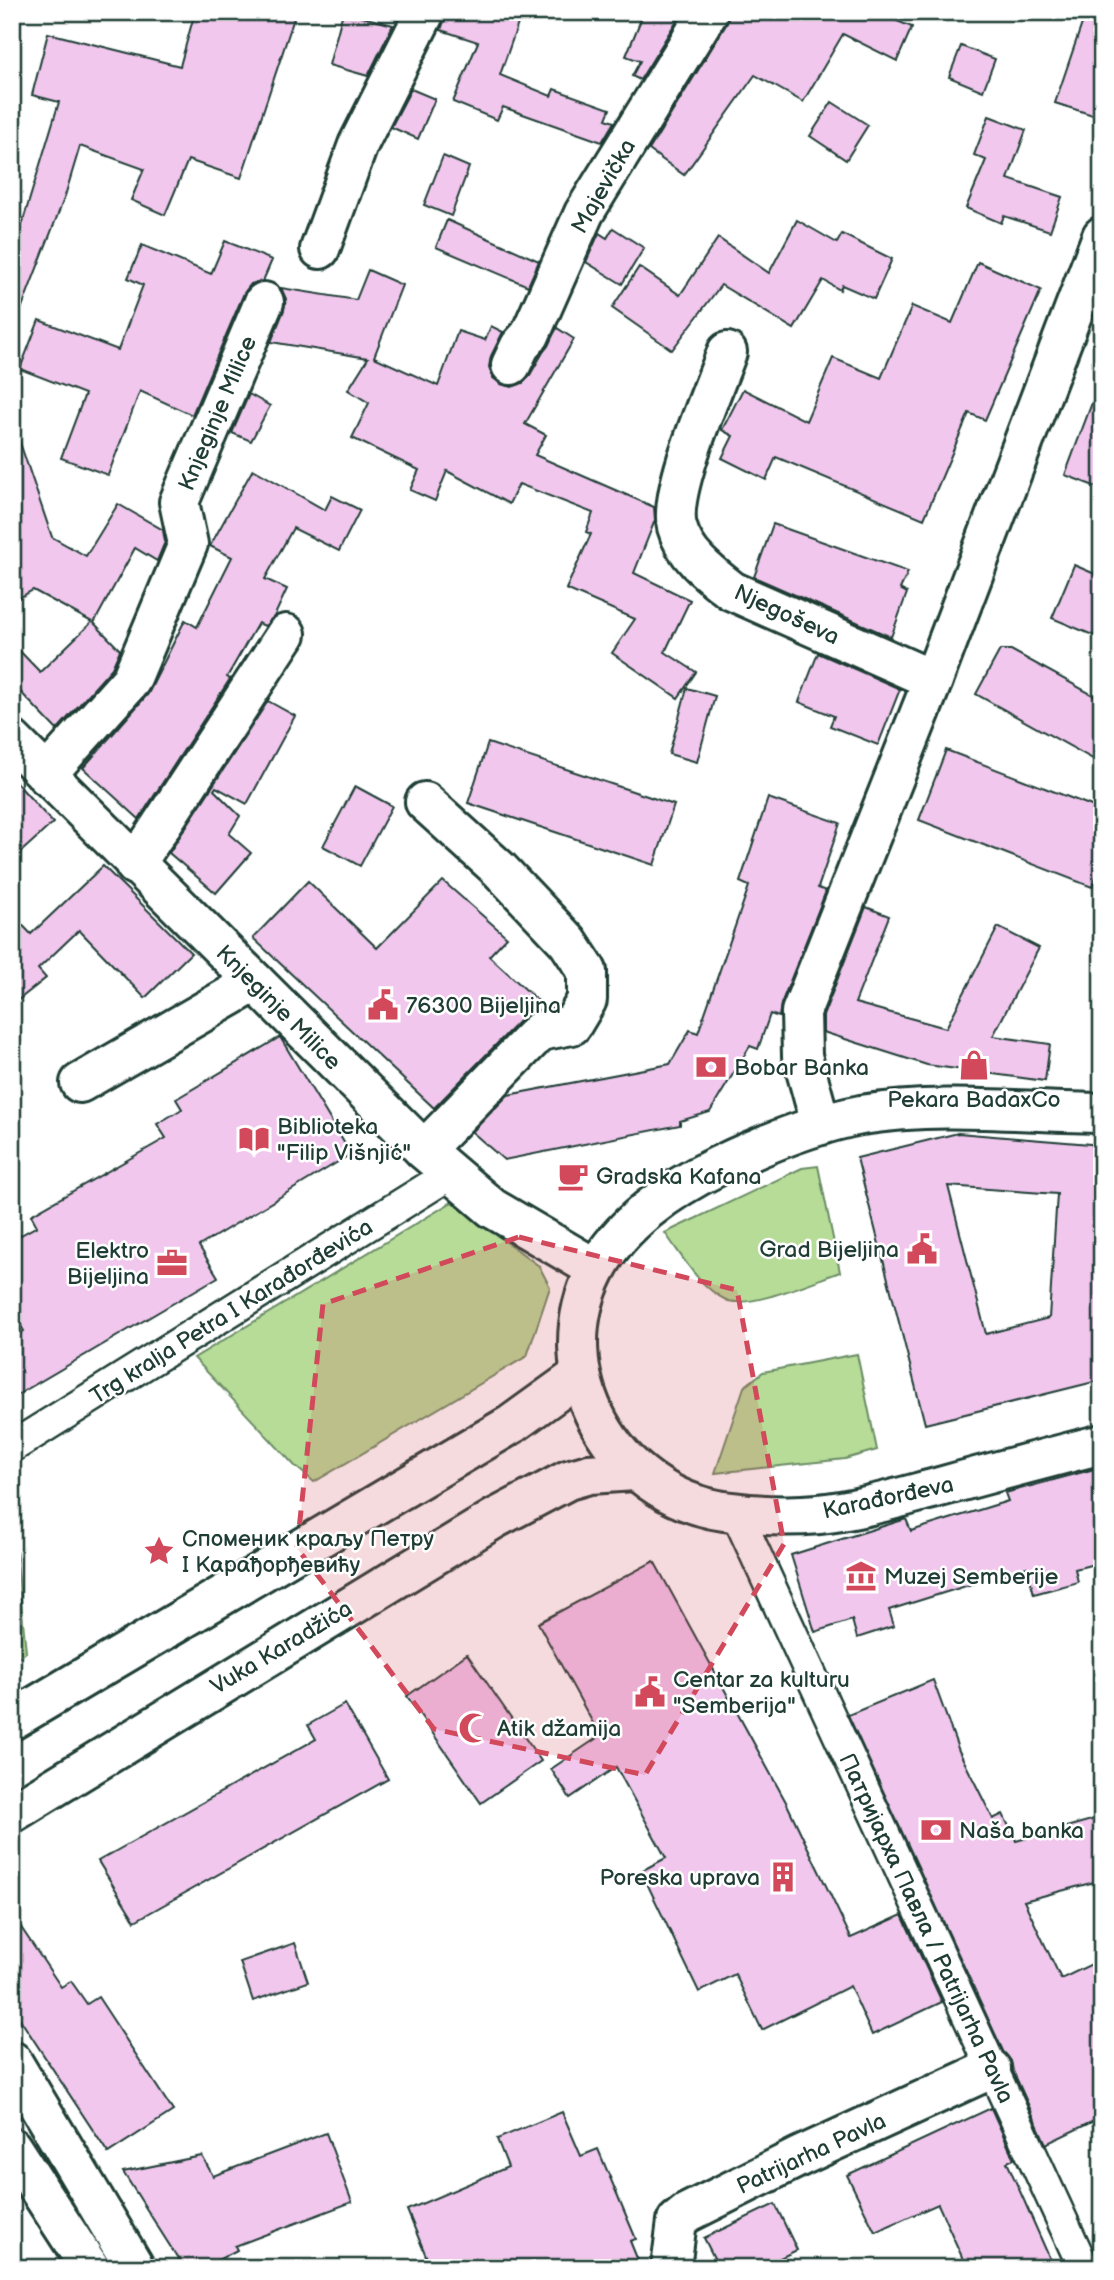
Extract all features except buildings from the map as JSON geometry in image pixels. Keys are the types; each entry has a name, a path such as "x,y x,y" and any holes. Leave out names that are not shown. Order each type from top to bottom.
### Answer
{"street":[{"path":"320,249 358,145 425,12"},
{"name":"Majevička","path":"511,365 520,346 530,335 583,213 708,12"},
{"path":"821,1125 802,1056 801,1012 933,680 1102,236"},
{"name":"Knjeginje Milice","path":"46,775 131,680 188,544 179,502 264,302"},
{"name":"Njegoševa","path":"727,352 677,495 678,530 691,554 704,570 732,591 933,680"},
{"path":"135,865 286,634"},
{"name":"Knjeginje Milice","path":"12,740 437,1162 492,1208 596,1269"},
{"path":"425,802 499,869 568,942 587,971 587,1000 572,1025 540,1031 437,1162"},
{"path":"80,1083 255,982"},
{"name":"Karađorđeva","path":"1102,1113 1007,1112 961,1108 863,1115 821,1125 716,1167 635,1219 596,1269 581,1311 577,1344 580,1376 590,1409 608,1441 635,1471 681,1499 736,1512 818,1514 891,1500 1102,1444"},
{"name":"Trg kralja Petra I Karađorđevića","path":"12,1447 437,1162"},
{"path":"12,1720 512,1424 580,1376"},
{"name":"Vuka Karadžića","path":"12,1813 494,1519 568,1480 589,1474 635,1471"},
{"name":"Патријарха Павла / Patrijarha Pavla","path":"736,1512 1084,2268"},
{"path":"12,2061 135,2268"},
{"name":"Patrijarha Pavla","path":"671,2268 677,2221 687,2213 813,2150 991,2069"},
{"path":"12,2148 90,2268"}],"highlighted area":[{"path":"519,1237 737,1290 784,1544 645,1775 434,1729 297,1548 323,1304"}],"green space":[{"path":"818,1166 840,1272 765,1298 736,1302 726,1300 699,1279 665,1233 802,1168"},
{"path":"452,1202 539,1266 550,1287 527,1356 314,1482 295,1466 194,1358"},
{"path":"857,1354 877,1450 845,1459 715,1473 744,1387 763,1372"},
{"path":"12,1508 26,1652 12,1663"}],"place":[{"name":"76300 Bijeljina","path":"383,1005"},
{"name":"Pekara BadaxCo","path":"974,1065"},
{"name":"Bobar Banka","path":"711,1067"},
{"name":"Biblioteka \"Filip Višnjić\"","path":"254,1139"},
{"name":"Gradska Kafana","path":"573,1176"},
{"name":"Grad Bijeljina","path":"922,1249"},
{"name":"Elektro Bijeljina","path":"172,1263"},
{"name":"Споменик краљу Петру I Карађорђевићу","path":"159,1551"},
{"name":"Muzej Semberije","path":"861,1576"},
{"name":"Centar za kulturu \"Semberija\"","path":"650,1692"},
{"name":"Atik džamija","path":"474,1728"},
{"name":"Naša banka","path":"936,1830"},
{"name":"Poreska uprava","path":"783,1877"}]}
